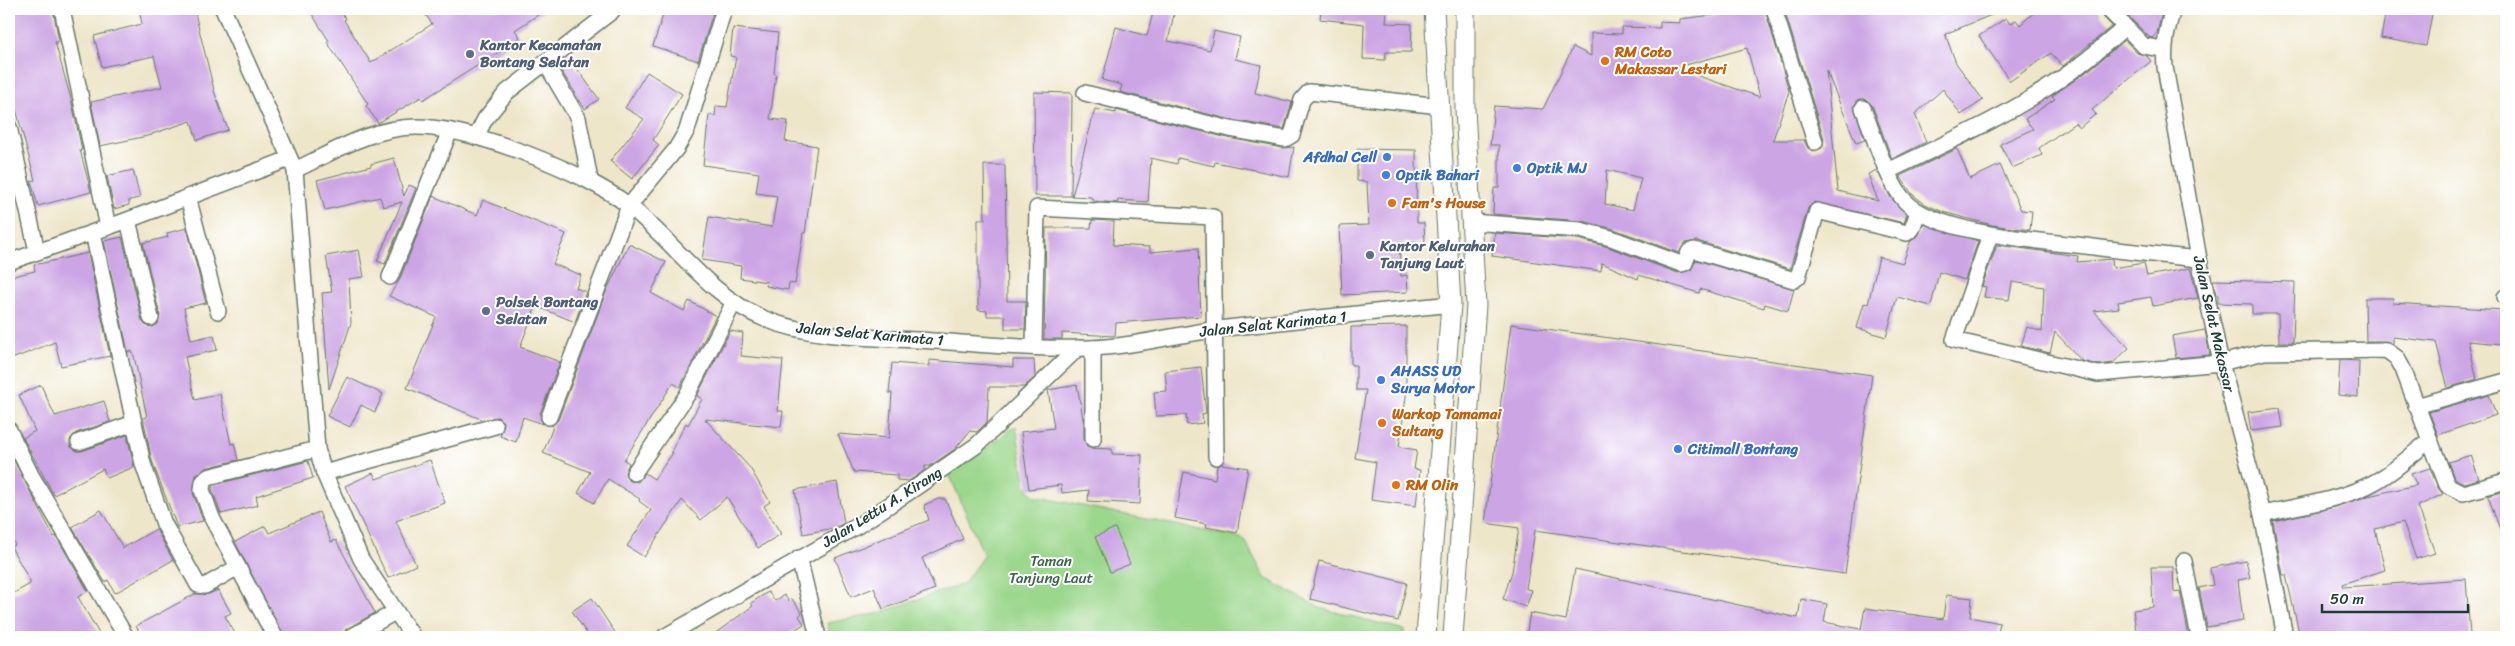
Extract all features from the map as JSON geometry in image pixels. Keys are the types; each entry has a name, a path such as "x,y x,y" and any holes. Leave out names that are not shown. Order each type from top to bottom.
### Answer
{"street":[{"path":"62,9 108,227"},
{"path":"223,9 292,164 317,449 324,473 361,559 413,637"},
{"path":"549,417 629,206 676,148 687,130 724,9"},
{"path":"1426,637 1451,304 1434,9"},
{"path":"1453,637 1476,305 1465,106 1465,9"},
{"path":"1774,9 1815,142"},
{"path":"2108,9 2144,46 2163,49"},
{"name":"Jalan Selat Makassar","path":"2173,9 2163,49 2199,260 2221,363 2262,514 2285,637"},
{"path":"476,137 500,99 544,62 612,12"},
{"path":"1888,171 1941,146 2046,88 2070,73 2125,27"},
{"path":"544,62 578,118 590,180"},
{"path":"1086,93 1230,130 1285,139 1292,135 1302,100 1309,92 1441,106"},
{"path":"1863,108 1888,171 1901,196 1918,212 1990,235 2199,260"},
{"path":"9,127 37,251"},
{"name":"Jalan Selat Karimata 1","path":"9,262 188,198 292,164 366,136 416,127 450,131 476,137 536,158 590,180 629,206 700,275 734,302 764,319 799,330 875,338 1086,348 1215,330 1451,304"},
{"path":"390,277 450,131"},
{"path":"188,198 218,311"},
{"path":"1034,346 1037,208 1213,217 1216,457"},
{"path":"1471,222 1580,230 1611,238 1681,264 1685,263 1689,252 1694,250 1794,280 1798,277 1816,211 1907,232 1912,229 1918,212"},
{"path":"128,220 151,318"},
{"path":"93,233 134,423 154,500 194,582 204,586 238,567"},
{"path":"1990,235 1954,340 2098,374 2221,363 2264,352 2386,350 2397,358 2447,485 2457,492 2463,493 2506,481"},
{"path":"634,473 687,396 734,302"},
{"path":"1086,348 1093,438"},
{"name":"Jalan Lettu A. Kirang","path":"664,637 858,525 912,490 977,444 1086,348"},
{"path":"2416,406 2506,382"},
{"path":"79,442 134,423"},
{"path":"324,473 495,426"},
{"path":"9,430 31,475 126,637"},
{"path":"2262,514 2343,495 2369,485 2394,469 2430,440"},
{"path":"275,637 212,518 202,490 203,482 208,477 317,449"},
{"path":"799,558 818,637"},
{"path":"2184,561 2199,637"},
{"path":"351,637 395,612"}],"green space":[{"name":"Taman Tanjung Laut","path":"1016,426 1026,487 1034,496 1244,539 1265,578 1320,608 1405,630 1405,637 830,637 827,623 876,614 963,584 984,555 949,474"}],"building":[{"path":"9,9 53,9 59,41 55,42 72,103 82,150 80,150 91,192 38,206 31,181 35,180 9,83"},
{"path":"139,9 194,9 215,94 228,130 197,140 191,121 152,135 100,146 91,102 162,87 154,56 102,67 94,36 142,24"},
{"path":"321,9 339,9 371,63 432,24 422,9 547,9 515,30 520,37 499,52 423,100 421,97 378,123 366,106 368,104 327,42 329,41 312,14"},
{"path":"665,9 714,9 698,61 653,46"},
{"path":"1154,9 1174,14 1168,41 1210,50 1214,31 1240,37 1235,59 1261,65 1255,93 1292,102 1284,129 1232,120 1120,92 1122,85 1102,80 1116,27 1147,36"},
{"path":"1321,9 1387,9 1386,23 1412,24 1411,52 1386,52 1385,60 1363,59 1364,24 1320,19"},
{"path":"1738,9 1765,9 1789,91 1773,140 1804,140 1808,148 1813,151 1822,148 1824,139 1784,9 2006,9 1945,34 1956,63 1983,100 1961,115 1943,89 1915,114 1926,142 1892,159 1872,105 1865,99 1859,99 1854,106 1865,140 1856,143 1826,70 1838,191 1878,201 1868,174 1877,170 1891,198 1907,214 1904,223 1814,202 1808,208 1790,269 1697,241 1685,243 1679,253 1614,229 1582,221 1493,214 1494,188 1499,188 1499,145 1490,145 1494,106 1543,109 1573,47 1591,56 1591,33 1622,34 1622,27 1660,28 1660,22 1680,23 1680,19 1713,15","holes":["1747,48 1760,97 1675,68","1607,170 1641,178 1633,210 1605,204"]},
{"path":"2038,9 2099,9 2101,15 2112,26 2063,66 2051,53 2010,81 1979,36 2006,18 2010,24 2016,20 2020,25"},
{"path":"2121,9 2158,9 2162,13 2157,33 2152,38 2149,37"},
{"path":"2386,9 2433,9 2426,46 2381,38"},
{"path":"733,28 778,33 774,73 776,74 770,119 788,121 785,141 817,146 805,233 803,233 795,284 789,283 788,290 766,286 767,282 740,278 741,266 702,260 709,217 772,227 777,196 756,193 759,173 703,165 709,115 715,116 716,106 727,107 736,57 730,56"},
{"path":"2125,40 2137,53 2147,56 2151,61 2092,110 2096,114 2079,128 2075,123 2039,148 2042,155 2012,168 2000,144 2033,129 2025,119 2055,99 2052,96 2089,70"},
{"path":"570,59 599,99 585,109 559,67"},
{"path":"647,72 682,94 653,140 659,145 632,179 610,161 644,119 625,108"},
{"path":"1034,92 1072,93 1071,196 1035,196"},
{"path":"1095,109 1116,113 1116,110 1228,138 1283,148 1294,147 1289,177 1215,162 1214,166 1178,158 1177,164 1151,158 1148,202 1118,200 1117,203 1093,201 1091,197 1072,196"},
{"path":"1357,149 1416,150 1417,223 1424,223 1425,242 1399,243 1401,276 1407,275 1408,292 1342,295 1339,226 1369,225 1367,182 1357,181"},
{"path":"1957,149 1970,179 2000,165 2021,210 2032,211 2030,230 1992,225 1943,212 1925,204 1912,194 1900,176"},
{"path":"394,158 404,196 409,185 416,188 385,264 377,261 402,202 383,207 380,197 325,210 317,180"},
{"path":"984,165 1005,165 1007,301 1026,301 1025,329 1005,329 1005,316 987,316 987,311 978,310 978,219 985,219"},
{"path":"133,170 140,198 129,200 129,205 114,209 107,176"},
{"name":"Polsek Bontang Selatan","path":"433,196 477,215 483,200 566,234 553,264 581,275 576,288 586,292 575,322 536,306 520,347 560,362 540,414 543,424 523,417 516,442 500,436 504,424 498,417 483,420 407,388 436,317 389,296 399,281"},
{"path":"1092,220 1114,221 1113,245 1150,247 1150,252 1198,248 1201,316 1116,323 1115,336 1062,333 1062,339 1044,339 1046,228 1091,228"},
{"path":"1924,224 1978,241 1965,280 1939,272 1931,306 1897,297 1886,337 1857,328 1864,303 1868,304 1879,257 1903,263 1910,242 1918,236"},
{"path":"187,228 206,303 184,308 191,340 214,335 217,350 185,357 195,400 220,394 231,444 234,443 238,460 206,468 196,475 193,493 203,521 177,527 152,461 143,418 147,417 134,356 132,351 128,352 104,241 122,237 142,320 145,325 153,327 158,324 160,316 143,243 168,237 167,233"},
{"path":"1495,233 1578,239 1608,247 1678,273 1691,270 1696,260 1794,289 1788,311 1765,304 1764,308 1700,289 1699,293 1639,275 1638,279 1602,263 1601,271 1492,256"},
{"path":"629,244 666,262 651,293 684,311 689,301 716,316 680,387 673,383 624,460 629,463 625,473 628,480 638,482 645,473 654,479 673,453 671,452 686,423 688,425 702,399 697,396 730,331 743,333 741,356 783,360 778,411 783,411 781,427 705,419 750,468 770,502 764,506 781,534 758,548 727,497 701,520 682,500 644,557 627,546 651,510 639,501 640,499 608,479 594,503 578,493 590,472 543,453 553,427 551,426 558,420 606,292"},
{"path":"1997,245 2078,256 2077,262 2112,259 2113,268 2144,263 2147,276 2190,268 2198,298 2153,306 2151,297 2118,302 2119,308 2094,311 2129,348 2113,363 2099,365 2082,361 2055,332 2050,353 2021,346 2027,327 2042,332 2044,287 2012,282 2009,300 1984,297 1986,287 1982,286"},
{"path":"359,250 364,277 349,279 351,323 329,389 322,293 332,292 326,256"},
{"path":"88,253 110,356 61,366 55,342 9,360 9,277 35,271 34,265"},
{"path":"2213,280 2295,282 2293,342 2279,342 2278,314 2252,314 2252,304 2218,303 2218,295 2216,295"},
{"path":"2365,298 2393,298 2393,303 2504,310 2502,344 2468,341 2477,379 2448,388 2436,342 2393,337 2393,344 2386,341 2366,341"},
{"name":"Citimall Bontang","path":"1511,324 1872,375 1845,574 1535,530 1526,589 1532,590 1526,607 1503,599 1512,572 1519,528 1485,523"},
{"path":"1406,326 1406,397 1399,447 1417,450 1414,469 1420,470 1416,506 1371,500 1376,462 1355,458 1366,390 1356,390 1356,365 1351,365 1351,327"},
{"path":"2205,330 2210,355 2176,358 2172,336"},
{"path":"929,360 1013,367 1013,360 1034,360 1035,377 1024,387 989,387 987,422 977,432 970,431 955,449 930,466 925,466 925,470 909,481 897,480 897,475 854,472 838,434 889,438 892,393 889,393 892,363 929,366"},
{"path":"2340,360 2359,361 2358,397 2338,395"},
{"path":"1201,367 1206,413 1202,414 1203,423 1187,425 1186,415 1156,416 1154,392 1167,391 1165,371"},
{"path":"347,377 383,394 375,412 361,405 350,427 327,416"},
{"path":"41,385 55,416 104,401 110,422 76,433 70,440 70,446 77,451 82,451 127,435 134,467 107,478 103,469 54,495 23,438 35,431 19,395"},
{"path":"1077,385 1084,424 1084,439 1088,448 1112,449 1112,454 1142,455 1140,504 1088,501 1089,490 1062,493 1061,485 1029,489 1021,432 1054,428 1048,390"},
{"path":"2489,395 2496,415 2438,435 2429,412"},
{"path":"2280,408 2283,427 2251,431 2248,412"},
{"path":"9,451 54,537 56,536 88,591 78,597 101,637 9,637 9,596 30,584 30,581 11,547 15,545 9,533"},
{"path":"2471,455 2479,479 2464,483 2454,478 2448,462"},
{"path":"430,460 445,503 396,521 416,565 388,578 345,486 373,473 376,479"},
{"path":"308,461 313,478 256,496 258,505 221,514 212,489 213,485"},
{"path":"1222,464 1248,468 1237,533 1206,527 1207,524 1175,518 1184,472 1215,479 1217,466"},
{"path":"2430,468 2438,488 2443,494 2418,506 2435,553 2416,559 2403,522 2375,529 2385,570 2342,584 2343,587 2466,579 2470,635 2441,637 2300,637 2286,575 2283,575 2273,521 2417,485 2411,474"},
{"path":"837,482 844,523 834,528 803,534 795,490"},
{"path":"2506,491 2506,541 2504,541 2488,496"},
{"path":"938,499 945,499 963,539 922,558 935,589 883,609 874,588 851,597 835,558 929,520 924,505"},
{"path":"101,510 123,548 156,529 173,560 115,593 108,580 105,582 72,527"},
{"path":"319,512 331,542 336,540 375,613 346,629 342,637 284,637 235,542 265,526 269,533"},
{"path":"1115,528 1130,564 1110,572 1095,537"},
{"path":"1319,561 1407,583 1398,621 1310,599"},
{"path":"2246,561 2250,578 2238,580 2243,621 2207,627 2199,588 2213,585 2210,568"},
{"path":"2151,567 2173,567 2174,592 2180,591 2189,637 2137,637 2133,610 2153,607"},
{"path":"1575,569 1798,618 1801,599 1827,604 1824,622 1861,629 1865,608 1943,619 1946,595 1972,598 1970,617 2000,623 1997,637 1526,637 1530,613 1566,620"},
{"path":"218,590 231,613 225,616 237,637 142,637 136,626 195,594 209,594"},
{"path":"768,592 775,601 784,595 789,601 792,599 802,613 799,616 804,624 784,637 710,637 753,606 751,603"},
{"path":"592,598 618,637 589,637 572,611"}],"place":[{"name":"Kantor Kecamatan Bontang Selatan","path":"470,54"},
{"name":"RM Coto Makassar Lestari","path":"1605,61"},
{"name":"Afdhal Cell","path":"1387,157"},
{"name":"Optik MJ","path":"1517,168"},
{"name":"Optik Bahari","path":"1386,175"},
{"name":"Fam's House","path":"1392,203"},
{"name":"Kantor Kelurahan Tanjung Laut","path":"1370,255"},
{"name":"Polsek Bontang Selatan","path":"486,311"},
{"name":"AHASS UD Surya Motor","path":"1381,380"},
{"name":"Warkop Tamamai Sultang","path":"1382,423"},
{"name":"Citimall Bontang","path":"1678,449"},
{"name":"RM Olin","path":"1396,485"}]}
